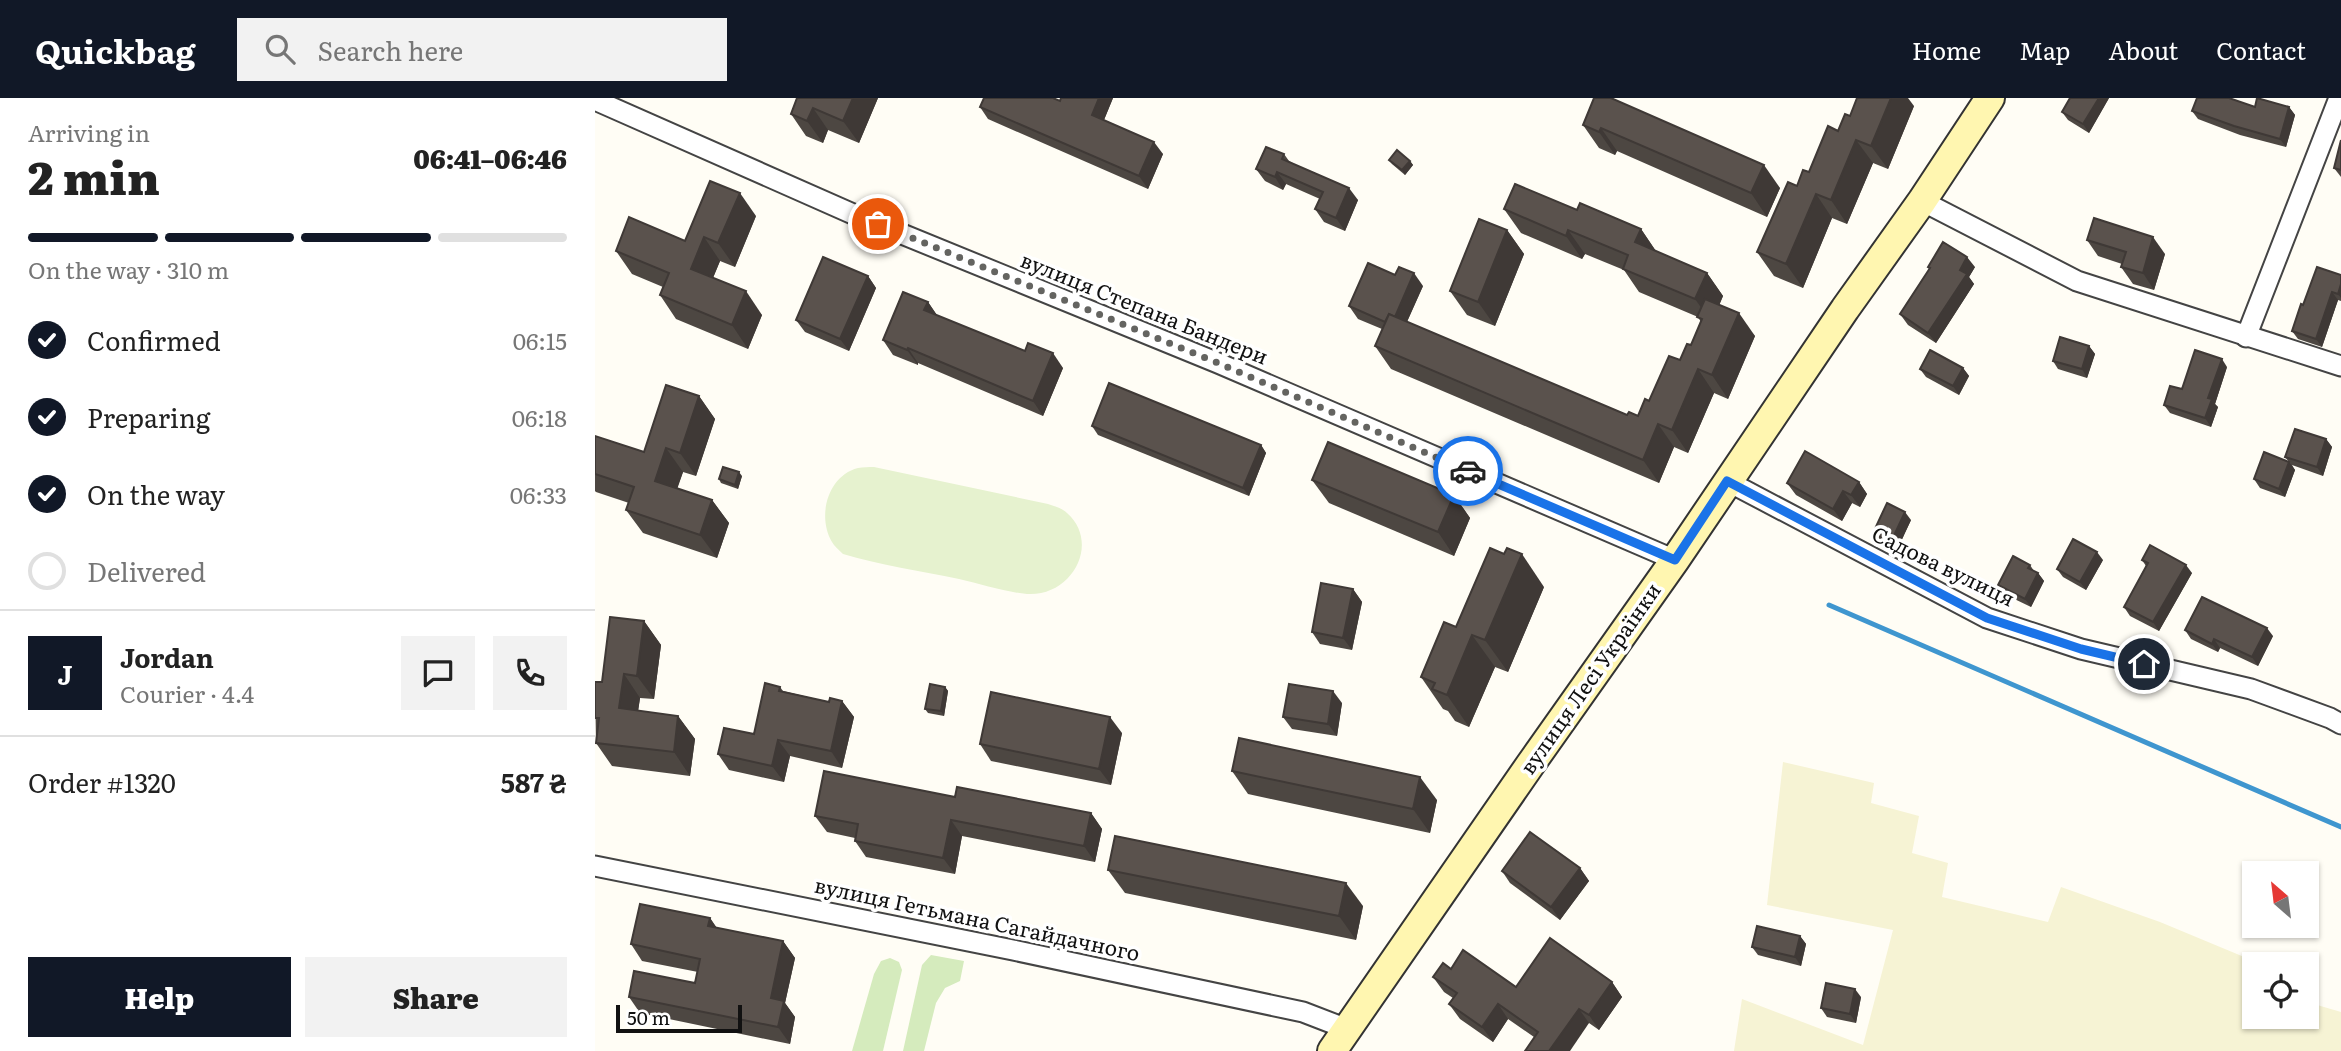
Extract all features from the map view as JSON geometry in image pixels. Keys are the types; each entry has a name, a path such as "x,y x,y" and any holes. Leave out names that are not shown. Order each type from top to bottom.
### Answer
{"street":[{"name":"вулиця Лесі Українки","path":"1340,1040 1675,560 1928,204 1990,98"},
{"path":"2246,338 2339,98"},
{"name":"вулиця Степана Бандери","path":"595,100 853,214 1218,363 1675,560"},
{"path":"1928,204 2077,281 2246,338 2341,366"},
{"name":"Садова вулиця","path":"1731,484 1987,618 2081,649 2251,689 2341,724"},
{"name":"вулиця Гетьмана Сагайдачного","path":"595,866 1013,950 1303,1012 1340,1040"}],"shaded area":[{"path":"1783,762 1874,783 1871,803 1919,816 1912,853 1948,863 1942,897 2048,922 2061,887 2160,922 2242,956 2242,1029 2319,1029 2319,1006 2341,1012 2341,1051 1734,1051 1742,999 1863,1045 1893,930 1767,905"}],"green space":[{"path":"874,467 1060,508 1077,525 1081,553 1077,566 1057,587 1043,593 1027,594 843,554 833,544 825,521 828,499 832,488 847,472"},
{"path":"931,955 964,961 960,981 945,988 936,1003 924,1051 903,1051 922,965"},
{"path":"890,958 899,962 902,970 883,1051 852,1051 874,974 881,961"}],"building":[{"path":"797,98 853,98 843,121 813,108 807,121 791,114"},
{"path":"984,98 1053,98 1060,101 1061,98 1099,98 1092,115 1154,142 1139,176 980,107"},
{"path":"1594,98 1611,98 1764,165 1751,193 1601,128 1599,132 1583,125"},
{"path":"1857,98 1891,98 1871,146 1856,140 1831,200 1816,194 1786,264 1757,252 1788,182 1797,186 1803,170 1809,172 1828,126 1838,131 1845,114 1850,116"},
{"path":"2070,98 2099,98 2083,124 2062,112"},
{"path":"2197,98 2229,98 2255,107 2257,98 2289,107 2280,139 2192,111"},
{"path":"2341,140 2341,170 2334,168"},
{"path":"1266,147 1284,154 1282,159 1349,188 1336,218 1315,209 1323,192 1277,172 1275,177 1256,169"},
{"path":"1397,150 1410,161 1402,170 1389,160"},
{"path":"710,181 740,193 718,243 704,237 691,269 746,291 732,325 660,295 669,273 616,251 629,217 685,241"},
{"path":"1515,184 1577,210 1580,203 1641,229 1635,242 1707,273 1695,299 1623,269 1628,255 1568,230 1566,236 1504,209"},
{"path":"2094,218 2153,237 2143,273 2121,267 2126,252 2087,240"},
{"path":"1479,219 1507,230 1478,302 1450,291"},
{"path":"1943,242 1967,257 1960,270 1967,274 1928,333 1900,314 1930,268 1928,267"},
{"path":"823,257 868,276 840,339 796,320"},
{"path":"1368,263 1395,275 1399,267 1414,273 1395,317 1389,314 1385,322 1349,306"},
{"path":"2317,267 2341,275 2341,284 2338,294 2332,292 2316,339 2292,331"},
{"path":"903,292 928,302 924,310 1025,351 1028,343 1053,353 1033,401 883,340"},
{"path":"1705,299 1739,313 1712,375 1698,369 1672,430 1658,424 1643,460 1375,346 1389,314 1627,415 1629,412 1638,416 1645,399 1649,401 1669,356 1680,360 1687,344 1691,345 1702,319 1697,317"},
{"path":"2060,337 2089,346 2082,369 2053,361"},
{"path":"1930,350 1963,368 1953,386 1920,369"},
{"path":"2195,350 2222,359 2208,398 2212,399 2205,418 2164,405 2170,386 2182,389"},
{"path":"1109,383 1261,445 1243,488 1092,426"},
{"path":"666,385 699,396 680,453 666,448 655,481 712,500 700,535 626,510 634,487 595,474 595,436 644,452"},
{"path":"2295,429 2326,439 2317,467 2285,457"},
{"path":"1328,442 1454,495 1438,532 1312,480"},
{"path":"1805,451 1859,482 1851,495 1843,491 1833,509 1787,483"},
{"path":"2264,452 2289,462 2279,489 2254,479"},
{"path":"723,467 739,472 735,485 719,479"},
{"path":"1887,503 1905,512 1891,542 1873,533"},
{"path":"2073,539 2097,552 2080,582 2057,569"},
{"path":"2150,545 2186,565 2153,622 2124,607 2148,563 2142,560"},
{"path":"1490,548 1504,554 1507,548 1522,554 1485,640 1472,635 1447,695 1432,689 1435,683 1421,677 1444,622 1456,627"},
{"path":"2013,556 2030,565 2028,568 2038,573 2025,599 1998,585"},
{"path":"1321,583 1353,589 1343,638 1312,632"},
{"path":"2202,597 2267,628 2252,657 2214,639 2212,644 2185,630"},
{"path":"610,617 644,621 637,676 624,674 619,708 678,716 674,752 596,743 599,718 595,718 595,682 602,682"},
{"path":"765,683 780,687 779,691 829,702 830,698 842,701 831,751 778,740 772,766 718,754 724,728 754,734"},
{"path":"930,684 945,687 941,711 925,709"},
{"path":"1289,684 1333,691 1328,724 1283,717"},
{"path":"991,692 1110,717 1099,769 980,744"},
{"path":"1239,738 1420,777 1413,809 1232,771"},
{"path":"824,771 955,797 957,787 1091,813 1084,846 951,820 943,858 855,841 858,824 815,816"},
{"path":"1530,832 1580,868 1551,907 1502,871"},
{"path":"1115,836 1346,883 1339,916 1108,870"},
{"path":"640,904 710,918 708,926 783,941 771,998 784,1001 778,1027 629,997 634,971 695,983 700,959 631,944"},
{"path":"1757,926 1800,936 1795,957 1752,947"},
{"path":"1550,938 1612,982 1589,1015 1579,1009 1549,1051 1525,1051 1538,1032 1498,1004 1482,1027 1449,1004 1457,993 1433,977 1443,963 1451,969 1463,950 1516,987"},
{"path":"1826,983 1855,989 1850,1014 1821,1008"}],"waterway":[{"path":"1829,605 2341,827"}],"way so far":[{"path":"878,224 1218,363 1468,471"}],"route":[{"path":"1468,471 1675,560 1727,481 1987,618 2081,649 2144,664"}]}
